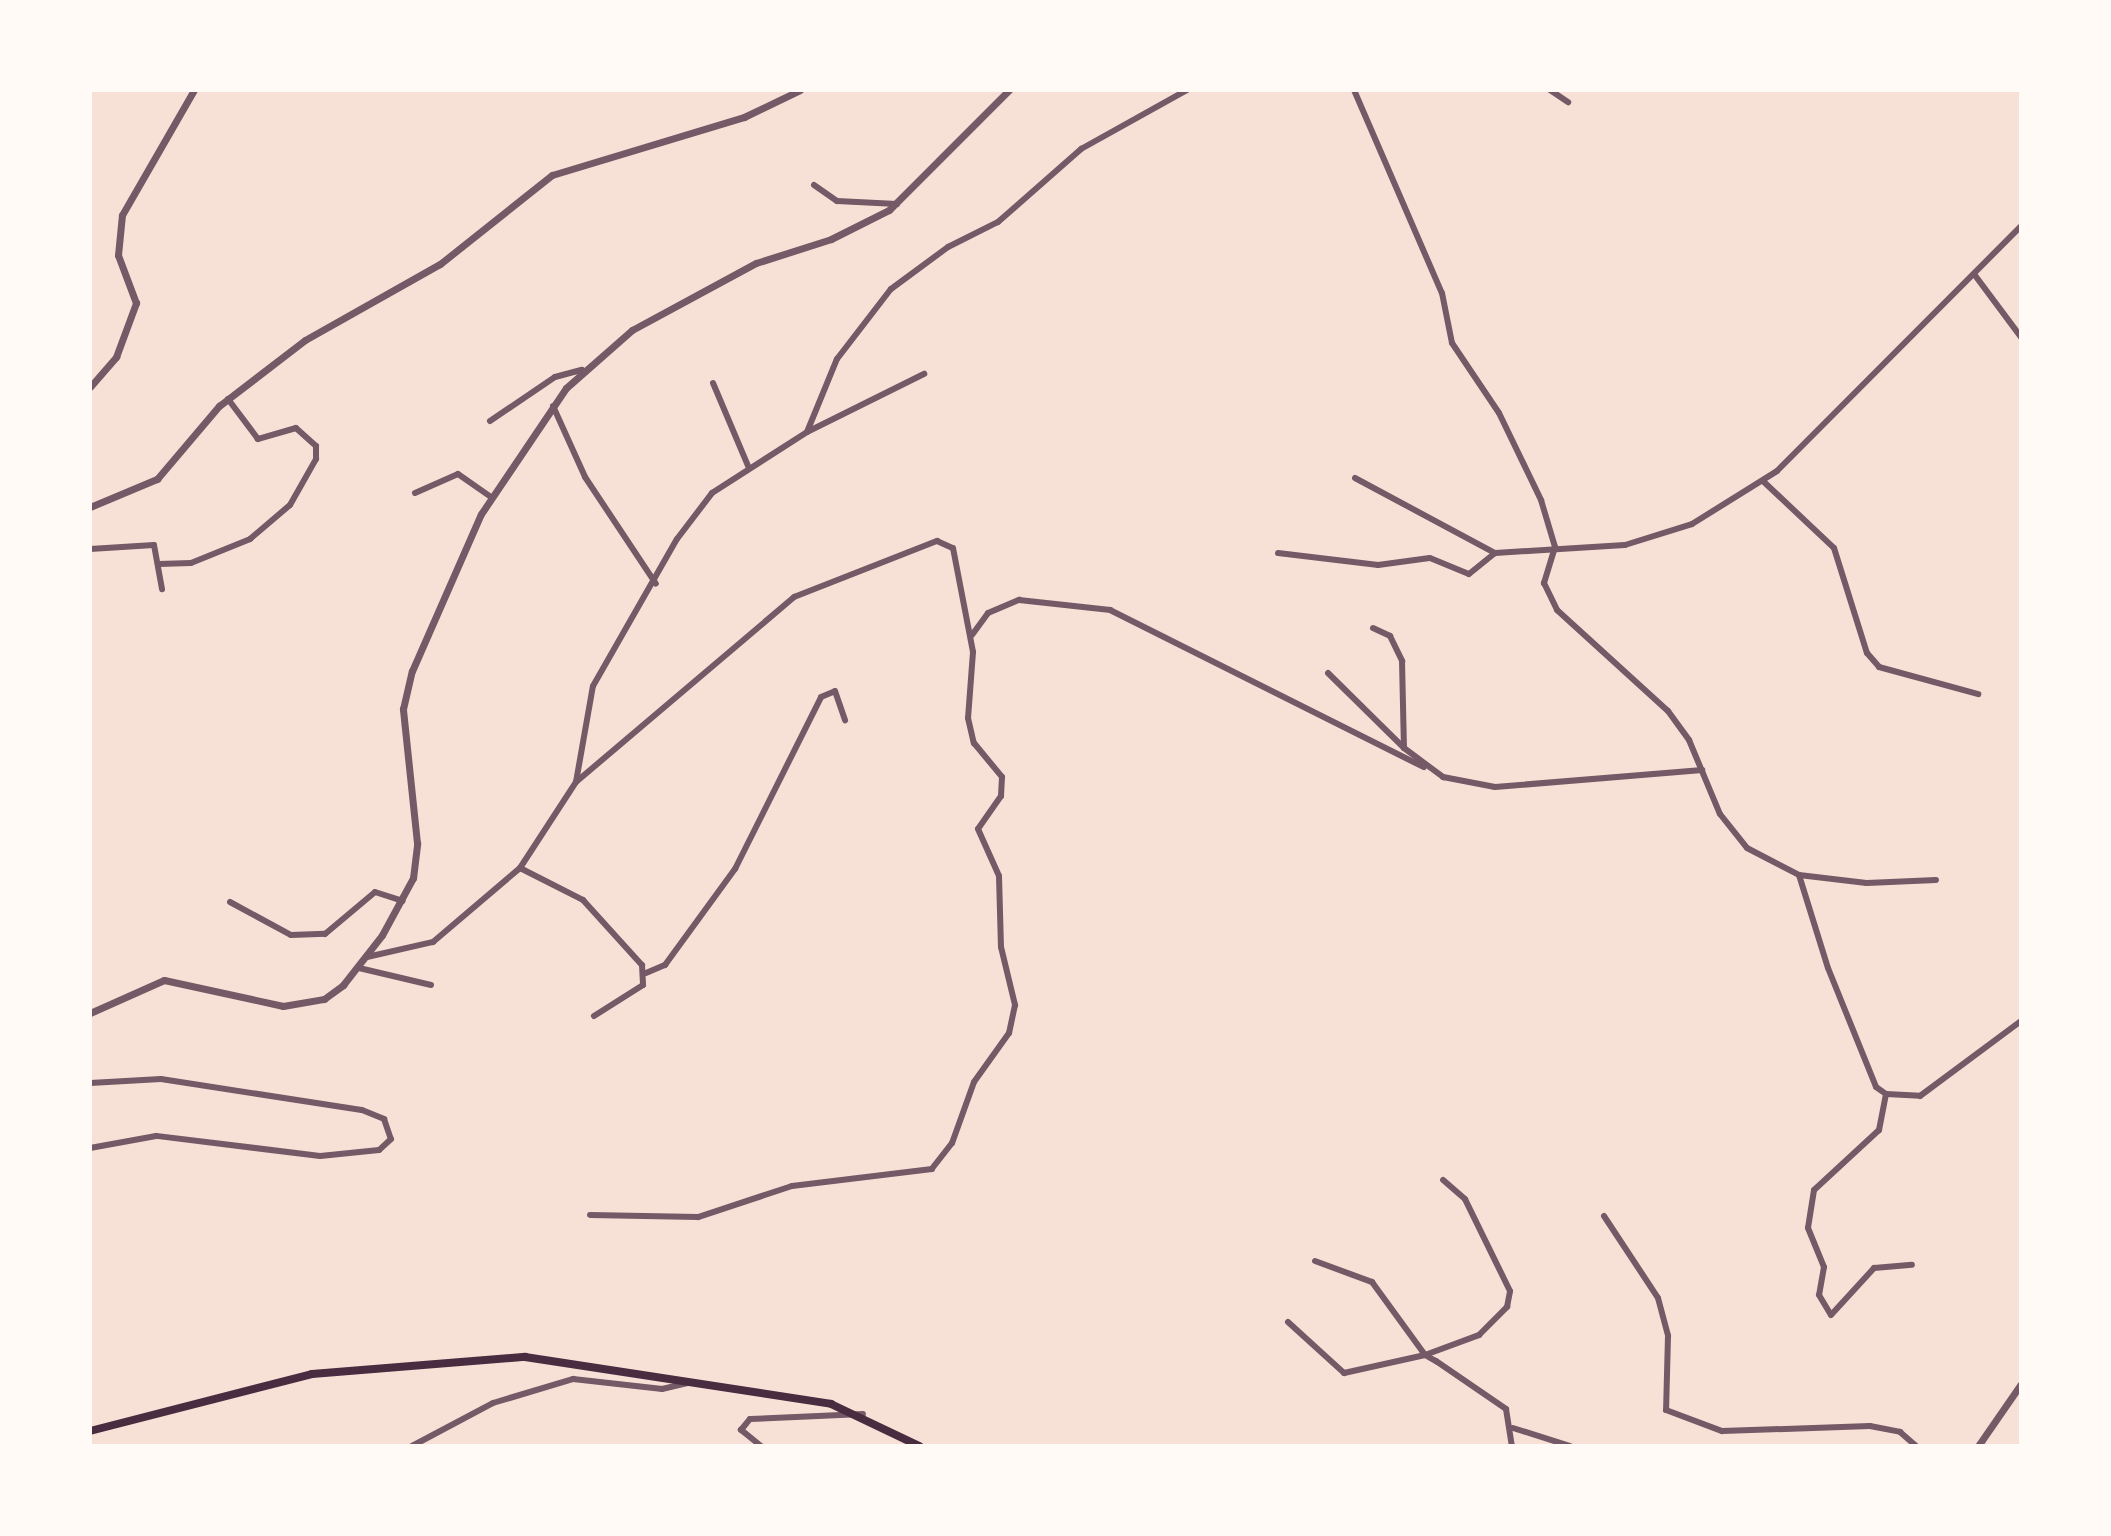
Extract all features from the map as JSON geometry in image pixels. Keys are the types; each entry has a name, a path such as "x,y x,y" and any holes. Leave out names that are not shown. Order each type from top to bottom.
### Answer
{"main road":[{"path":"90,1431 277,1380 417,1362 557,1359 863,1414 919,1446"}],"street":[{"path":"90,387 116,357 136,303 118,255 122,215 194,90"},
{"path":"90,507 157,479 228,399 305,340 440,264 552,175 744,117 800,90"},
{"path":"90,1013 164,980 299,1005 324,999 359,968 403,901 417,843 404,697 491,497 553,406 582,370 613,342 732,274 831,239 897,204 1009,90"},
{"path":"807,432 837,359 891,289 948,247 998,222 1081,149 1187,90"},
{"path":"1354,90 1442,293 1452,343 1499,413 1555,547 1544,583 1557,610 1668,711 1702,770 1732,833 1799,875 1867,883 1936,880"},
{"path":"1550,90 1568,102"},
{"path":"814,185 837,201 897,204"},
{"path":"1278,553 1378,565 1433,558 1469,574 1495,553 1625,545 1692,524 1764,482 2021,226"},
{"path":"1974,274 2021,337"},
{"path":"490,421 555,377 582,370"},
{"path":"576,782 593,686 656,584 690,518 748,466 807,432 924,374"},
{"path":"713,383 748,466"},
{"path":"159,564 191,563 250,539 290,505 316,459 316,446 296,428 258,439 228,399"},
{"path":"553,406 585,477 656,584"},
{"path":"415,493 458,474 491,497"},
{"path":"1355,478 1495,553"},
{"path":"1764,482 1834,548 1871,659 1891,672 1978,694"},
{"path":"367,957 433,942 520,868 576,782 699,683 763,618 824,582 905,551 937,541 953,548 972,635 968,718 974,743 1003,787 979,836 999,876 1015,1019 974,1082 952,1143 932,1169 792,1186 698,1217 590,1215"},
{"path":"90,549 154,545 162,589"},
{"path":"972,635 988,613 1019,600 1110,610 1424,767 1495,787 1702,770"},
{"path":"1373,628 1390,636 1402,661 1404,748"},
{"path":"1328,673 1424,767"},
{"path":"594,1016 634,995 646,973 665,965 735,869 821,697 835,691 845,720"},
{"path":"520,868 583,900 646,973"},
{"path":"1799,875 1828,968 1876,1087 1886,1094 1920,1096 2021,1021"},
{"path":"230,902 291,935 325,934 375,892 403,901"},
{"path":"359,968 431,985"},
{"path":"90,1083 161,1079 362,1110 384,1119 391,1139 379,1150 320,1156 156,1136 90,1148"},
{"path":"1886,1094 1879,1130 1814,1190 1808,1228 1824,1267 1819,1295 1831,1315 1874,1268 1912,1265"},
{"path":"1288,1322 1344,1373 1425,1355 1479,1335 1507,1307 1510,1291 1465,1199 1443,1180"},
{"path":"1604,1216 1658,1298 1668,1336 1666,1410 1722,1431 1870,1426 1900,1432 1916,1446"},
{"path":"1315,1261 1372,1282 1425,1355 1497,1399 1513,1428 1512,1446"},
{"path":"412,1446 493,1403 573,1379 662,1389 687,1383"},
{"path":"1978,1446 2021,1384"},
{"path":"761,1446 741,1430 750,1419 863,1414"},
{"path":"1513,1428 1570,1446"}]}
